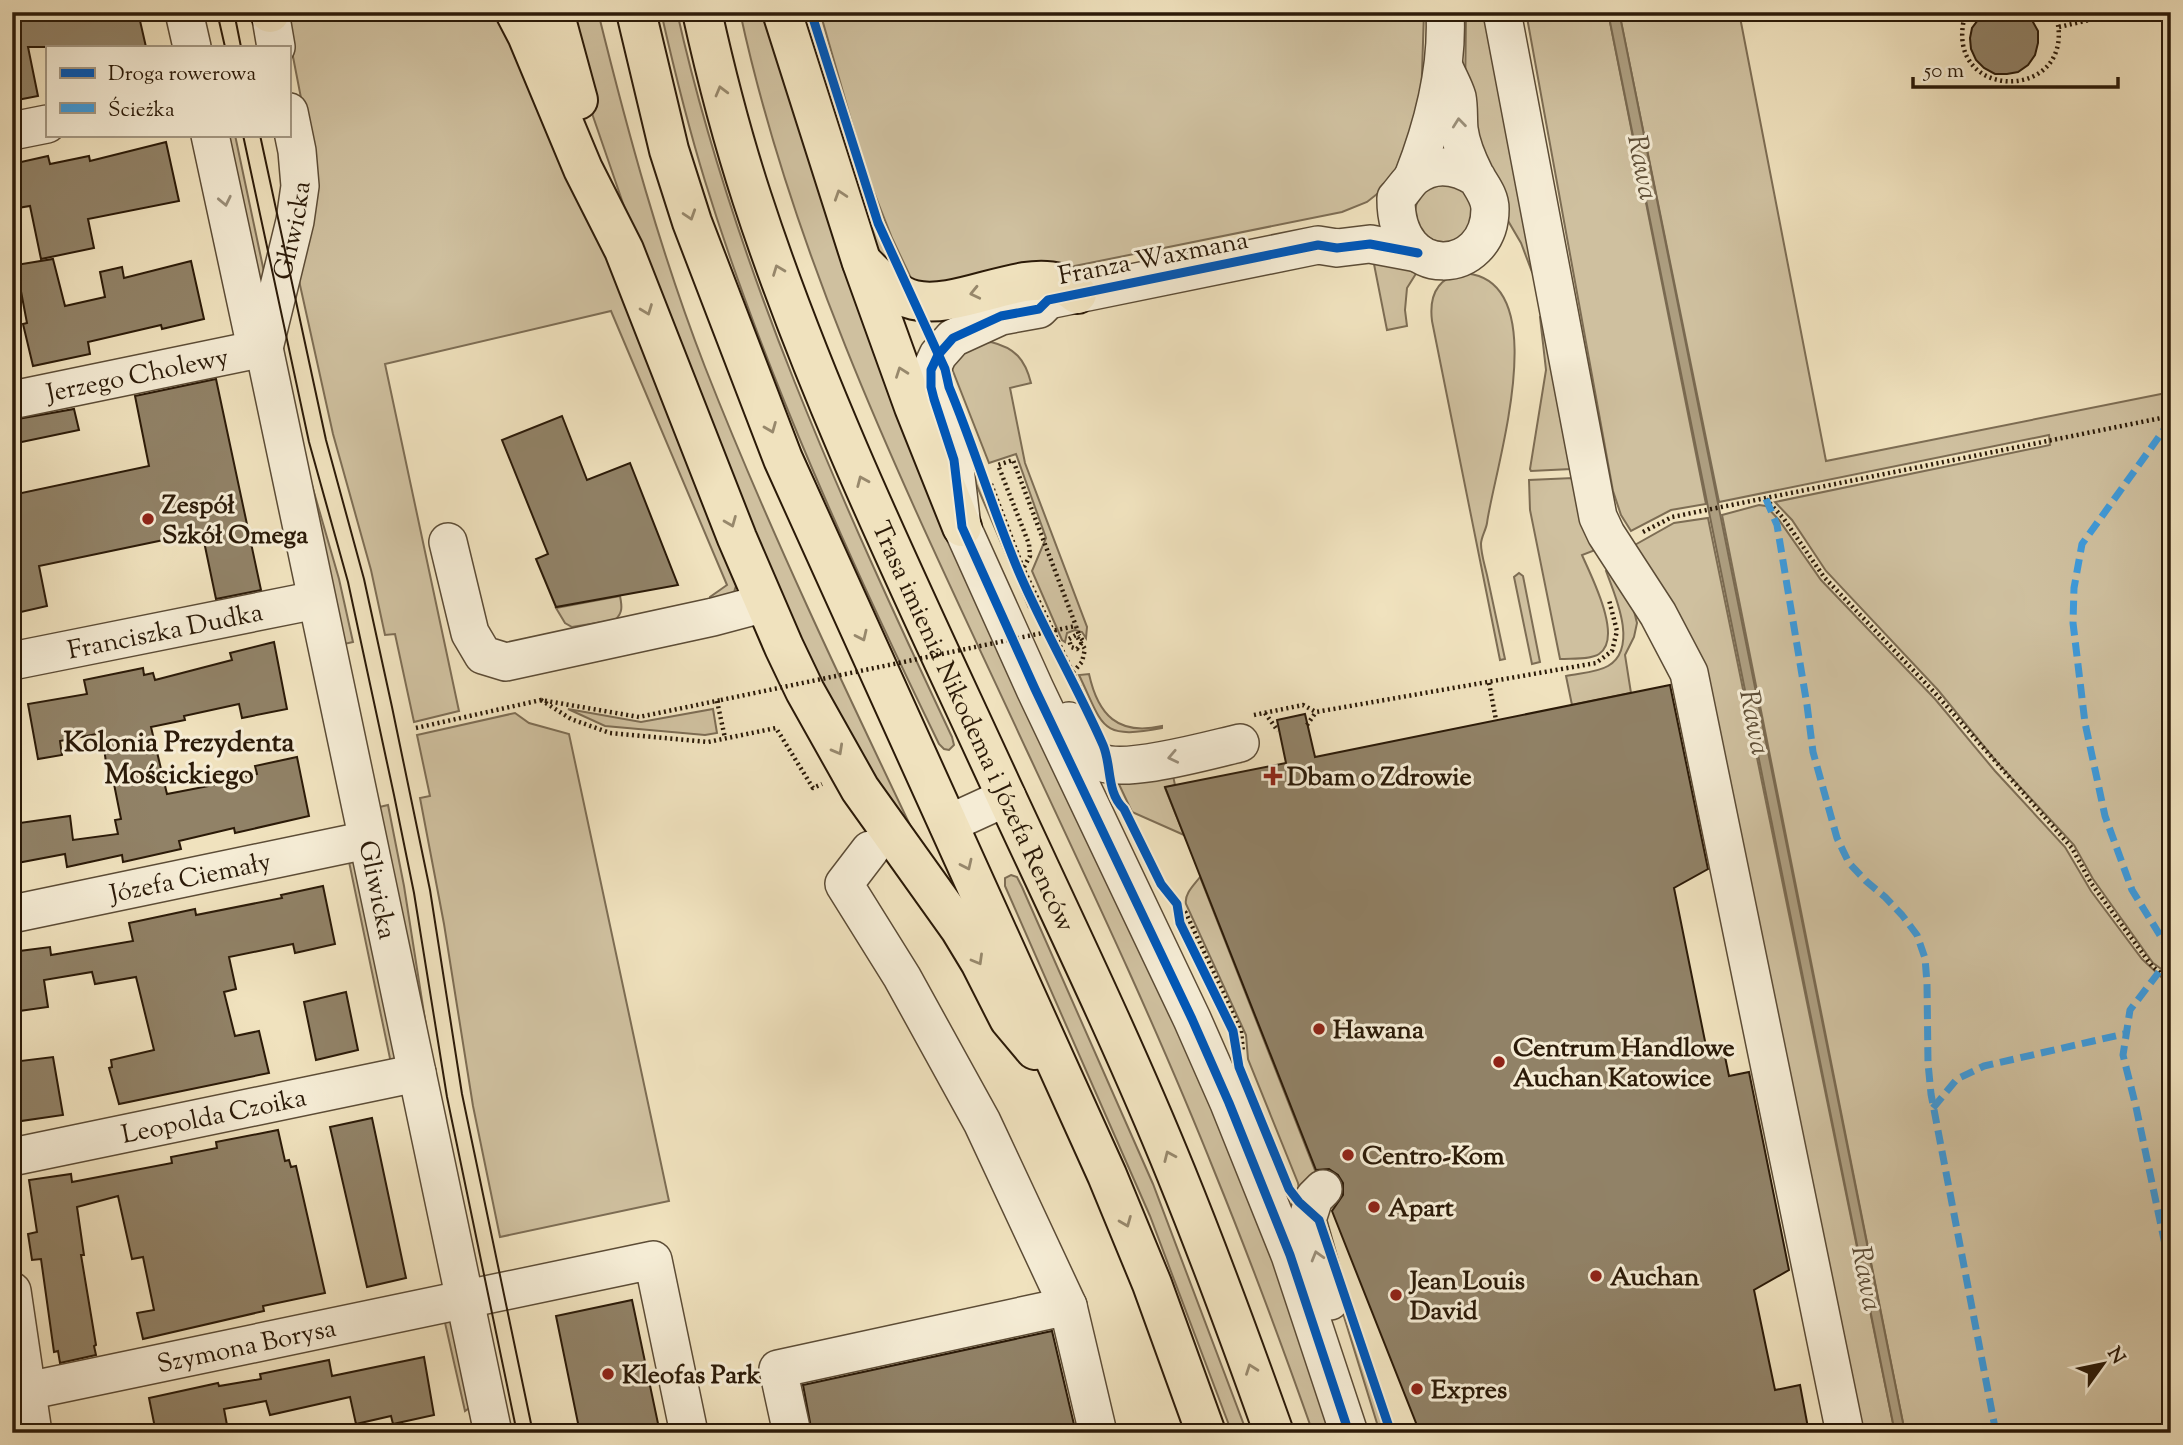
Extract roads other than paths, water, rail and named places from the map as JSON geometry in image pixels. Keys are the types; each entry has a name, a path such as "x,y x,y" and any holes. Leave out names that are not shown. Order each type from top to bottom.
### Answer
{"main road":[{"path":"515,12 583,169 622,246 765,603 805,691 860,789 960,929 1009,1019 1071,1091"},
{"path":"554,12 570,74 600,162 622,246"},
{"path":"636,12 669,150 692,222 783,458 1071,1091 1152,1284 1206,1433"},
{"name":"Trasa imienia Nikodema i Józefa Renców","path":"702,12 746,179 802,334 864,487 1175,1171 1274,1433"},
{"path":"782,12 861,260 907,389 962,527"},
{"path":"861,260 883,283 913,300 936,302 1042,280 1061,283 1077,294"}],"street":[{"path":"184,12 192,46"},
{"path":"270,12 276,46"},
{"path":"1444,67 1457,98 1460,132 1466,156 1485,192 1490,208 1486,233 1476,247 1451,260 1434,261 1409,246 1398,224 1405,188 1430,127 1444,67 1445,12"},
{"path":"1502,12 1598,517 1606,534 1676,643 1689,673 1845,1433"},
{"name":"Gliwicka","path":"290,117 300,186 295,221 264,348 493,1433"},
{"path":"12,131 46,124"},
{"name":"Gliwicka","path":"210,136 253,334 264,348"},
{"path":"1318,245 1348,226 1368,219 1387,207 1426,170 1442,166 1465,171 1477,178"},
{"path":"1318,245 1338,248 1370,244 1418,253"},
{"name":"Franza Waxmana","path":"1318,245 1048,300 1039,309 1001,316 967,330 945,346 931,370 931,387 954,460 962,527 1035,690 1187,1008 1229,1103 1290,1255 1348,1426"},
{"name":"Jerzego Cholewy","path":"12,400 264,348"},
{"path":"448,542 470,633 483,655 506,662 765,603"},
{"name":"Franciszka Dudka","path":"12,662 316,600"},
{"path":"1035,690 1067,717 1094,760 1108,765 1129,766 1240,743"},
{"path":"948,824 1007,797"},
{"name":"Józefa Ciemały","path":"12,914 368,841"},
{"path":"870,850 844,884 902,976 982,1122 1068,1306 1098,1433"},
{"name":"Leopolda Czoika","path":"12,1157 417,1073"},
{"path":"1323,1189 1314,1198 1307,1220 1327,1288 1340,1346 1348,1426"},
{"name":"Szymona Borysa","path":"27,1391 653,1260 690,1433"},
{"path":"12,1291 33,1433"},
{"path":"792,1433 778,1369 1068,1306"}],"water":[{"name":"Rawa","path":"1608,12 1619,12 1622,26 1905,1433 1895,1433"}],"tram line":[{"path":"217,12 225,46"},
{"path":"234,12 241,46"},
{"path":"243,136 309,442 348,582 394,795 414,893 447,1097 517,1433"},
{"path":"260,136 326,440 364,579 392,707 430,890 462,1094 533,1433"}],"place":[{"name":"Zespół Szkół Omega","path":"148,519"},
{"name":"Dbam o Zdrowie","path":"1273,776"},
{"name":"Hawana","path":"1319,1029"},
{"name":"Centrum Handlowe Auchan Katowice","path":"1499,1062"},
{"name":"Centro-Kom","path":"1348,1155"},
{"name":"Apart","path":"1374,1207"},
{"name":"Auchan","path":"1596,1276"},
{"name":"Jean Louis David","path":"1396,1295"},
{"name":"Kleofas Park","path":"608,1374"},
{"name":"Expres","path":"1417,1389"}],"district":[{"name":"Kolonia Prezydenta Mościckiego","path":"179,757"}]}
